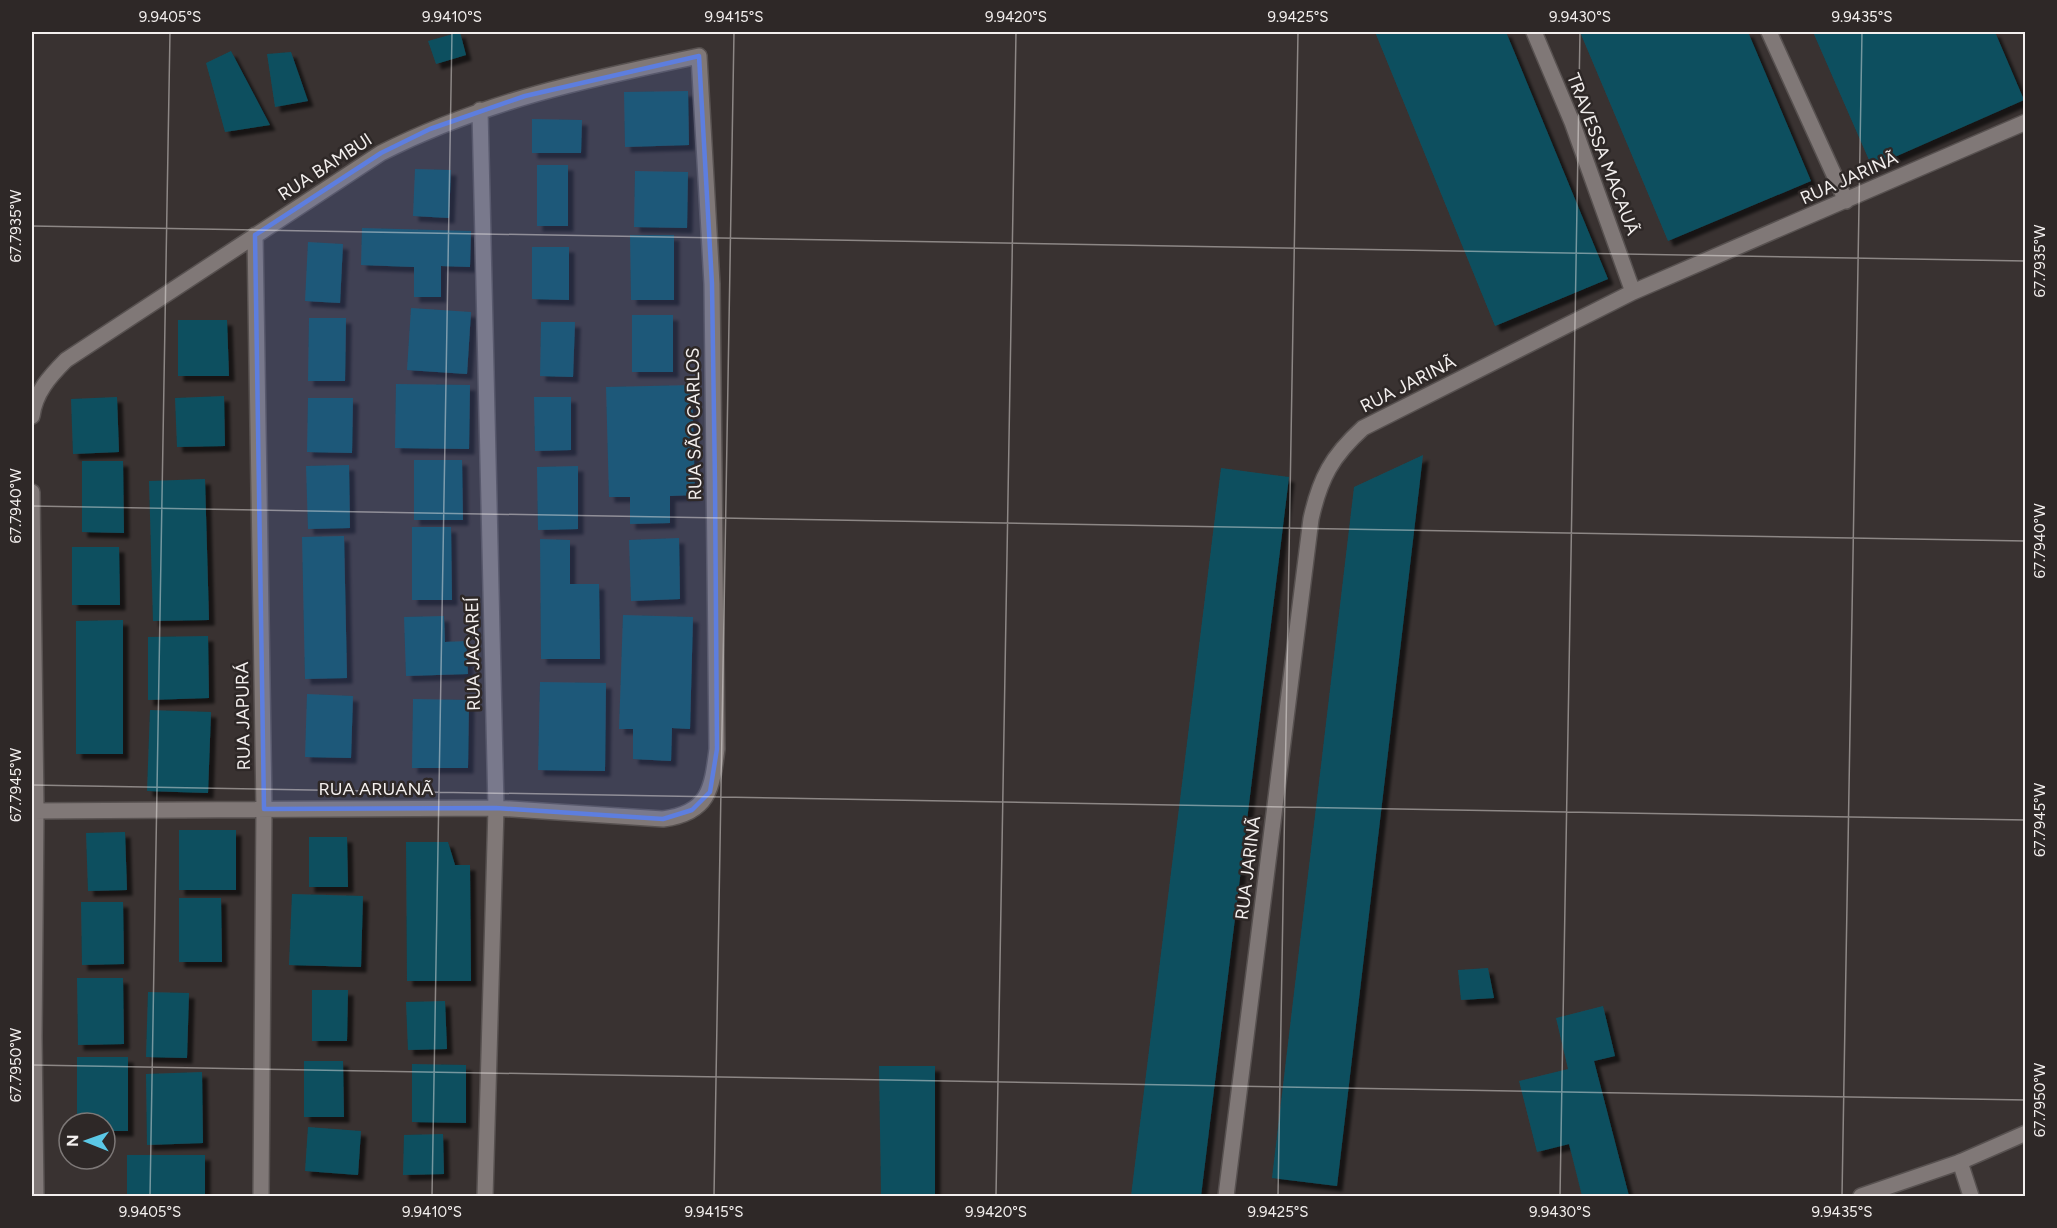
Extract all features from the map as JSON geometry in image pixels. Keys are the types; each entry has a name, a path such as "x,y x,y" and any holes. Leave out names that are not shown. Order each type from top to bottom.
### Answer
{"street":[{"name":"TRAVESSA MACAUÃ","path":"1534,32 1572,122 1633,292"},
{"path":"1769,32 1846,201"},
{"name":"RUA BAMBUI","path":"32,416 33,404 40,391 49,377 66,360 381,153 430,129 480,110 583,80 699,56"},
{"name":"RUA SÃO CARLOS","path":"699,56 712,284 715,471 717,749 710,792"},
{"name":"RUA JACAREÍ","path":"480,110 496,808 485,1197"},
{"name":"RUA JARINÃ","path":"1227,1197 1311,519 1317,491 1330,463 1363,428 1633,292 2025,122"},
{"name":"RUA JAPURÁ","path":"255,235 264,809 261,1197"},
{"path":"32,492 33,1037 36,1197"},
{"name":"RUA ARUANÃ","path":"34,811 496,808 663,819 679,817 692,810 702,803 710,792"},
{"path":"1861,1197 1960,1162 2025,1133"},
{"path":"1960,1162 1971,1197"}],"highlighted area":[{"path":"699,56 712,284 715,482 717,749 710,792 692,810 663,819 496,808 264,809 255,235 381,153 430,129 525,96"}],"building":[{"path":"460,32 466,55 436,64 428,41"},
{"path":"1375,32 1506,32 1608,279 1495,326"},
{"path":"1580,32 1748,32 1811,181 1668,241"},
{"path":"1813,32 1995,32 2024,100 1872,167"},
{"path":"231,51 270,125 225,132 206,63"},
{"path":"291,52 308,101 275,107 267,54"},
{"path":"688,91 689,145 625,147 624,92"},
{"path":"532,119 582,120 581,153 532,153"},
{"path":"537,165 568,165 568,226 537,226"},
{"path":"415,169 451,170 449,218 413,216"},
{"path":"635,171 688,172 687,228 634,227"},
{"path":"362,228 471,231 470,267 441,266 441,297 414,297 414,267 361,265"},
{"path":"630,235 674,235 674,300 631,300"},
{"path":"308,242 343,244 340,303 305,301"},
{"path":"532,247 569,247 569,300 532,299"},
{"path":"411,308 471,312 467,374 407,370"},
{"path":"632,315 673,315 673,372 632,372"},
{"path":"309,318 346,318 345,381 308,381"},
{"path":"178,320 227,320 229,376 178,376"},
{"path":"541,322 575,322 573,377 540,376"},
{"path":"396,384 470,385 469,449 395,448"},
{"path":"692,385 695,495 670,496 670,523 630,524 630,497 609,497 606,387"},
{"path":"224,396 225,446 177,447 175,398"},
{"path":"117,397 119,452 73,454 71,399"},
{"path":"534,397 571,397 571,450 535,451"},
{"path":"308,398 353,398 352,453 307,452"},
{"path":"1423,455 1337,1186 1272,1178 1354,487"},
{"path":"414,460 462,460 463,520 414,520"},
{"path":"82,461 123,461 124,533 82,532"},
{"path":"349,465 350,528 308,529 306,466"},
{"path":"578,466 578,529 538,530 537,467"},
{"path":"1221,468 1289,477 1201,1196 1131,1196"},
{"path":"205,479 209,620 153,621 149,481"},
{"path":"412,527 451,527 452,600 412,600"},
{"path":"344,536 347,678 305,679 302,537"},
{"path":"679,538 680,599 631,601 629,540"},
{"path":"540,539 570,540 570,584 599,584 600,659 541,659"},
{"path":"72,547 119,547 120,605 72,605"},
{"path":"623,615 693,617 690,729 672,728 671,761 633,759 633,729 619,729"},
{"path":"444,616 445,642 466,641 468,674 406,676 404,617"},
{"path":"123,620 123,754 76,754 76,621"},
{"path":"208,636 209,698 148,700 148,637"},
{"path":"540,682 606,683 605,771 538,770"},
{"path":"307,694 353,696 351,758 305,757"},
{"path":"413,699 469,700 468,768 412,768"},
{"path":"150,710 211,712 208,793 147,791"},
{"path":"179,830 236,830 236,890 179,890"},
{"path":"125,832 127,890 88,891 86,833"},
{"path":"309,837 347,837 348,887 309,887"},
{"path":"406,842 448,842 455,865 470,865 471,981 407,981"},
{"path":"292,894 363,896 361,967 289,965"},
{"path":"179,898 221,898 222,962 179,962"},
{"path":"81,902 123,902 124,964 82,965"},
{"path":"1488,968 1494,998 1461,1000 1458,970"},
{"path":"77,978 123,978 124,1044 78,1045"},
{"path":"312,990 348,990 347,1041 312,1041"},
{"path":"148,992 189,993 187,1058 146,1057"},
{"path":"445,1001 447,1049 408,1050 406,1002"},
{"path":"1603,1006 1615,1056 1594,1061 1629,1196 1582,1196 1569,1144 1537,1152 1519,1081 1568,1069 1556,1018"},
{"path":"77,1057 128,1057 128,1131 117,1131 117,1111 77,1111"},
{"path":"304,1061 343,1061 344,1117 304,1117"},
{"path":"412,1064 466,1065 466,1123 412,1122"},
{"path":"879,1066 935,1066 935,1196 881,1196"},
{"path":"202,1072 203,1143 147,1145 146,1074"},
{"path":"308,1127 361,1131 358,1175 305,1171"},
{"path":"443,1134 444,1174 403,1175 404,1135"},
{"path":"127,1155 205,1155 205,1196 127,1196"}]}
